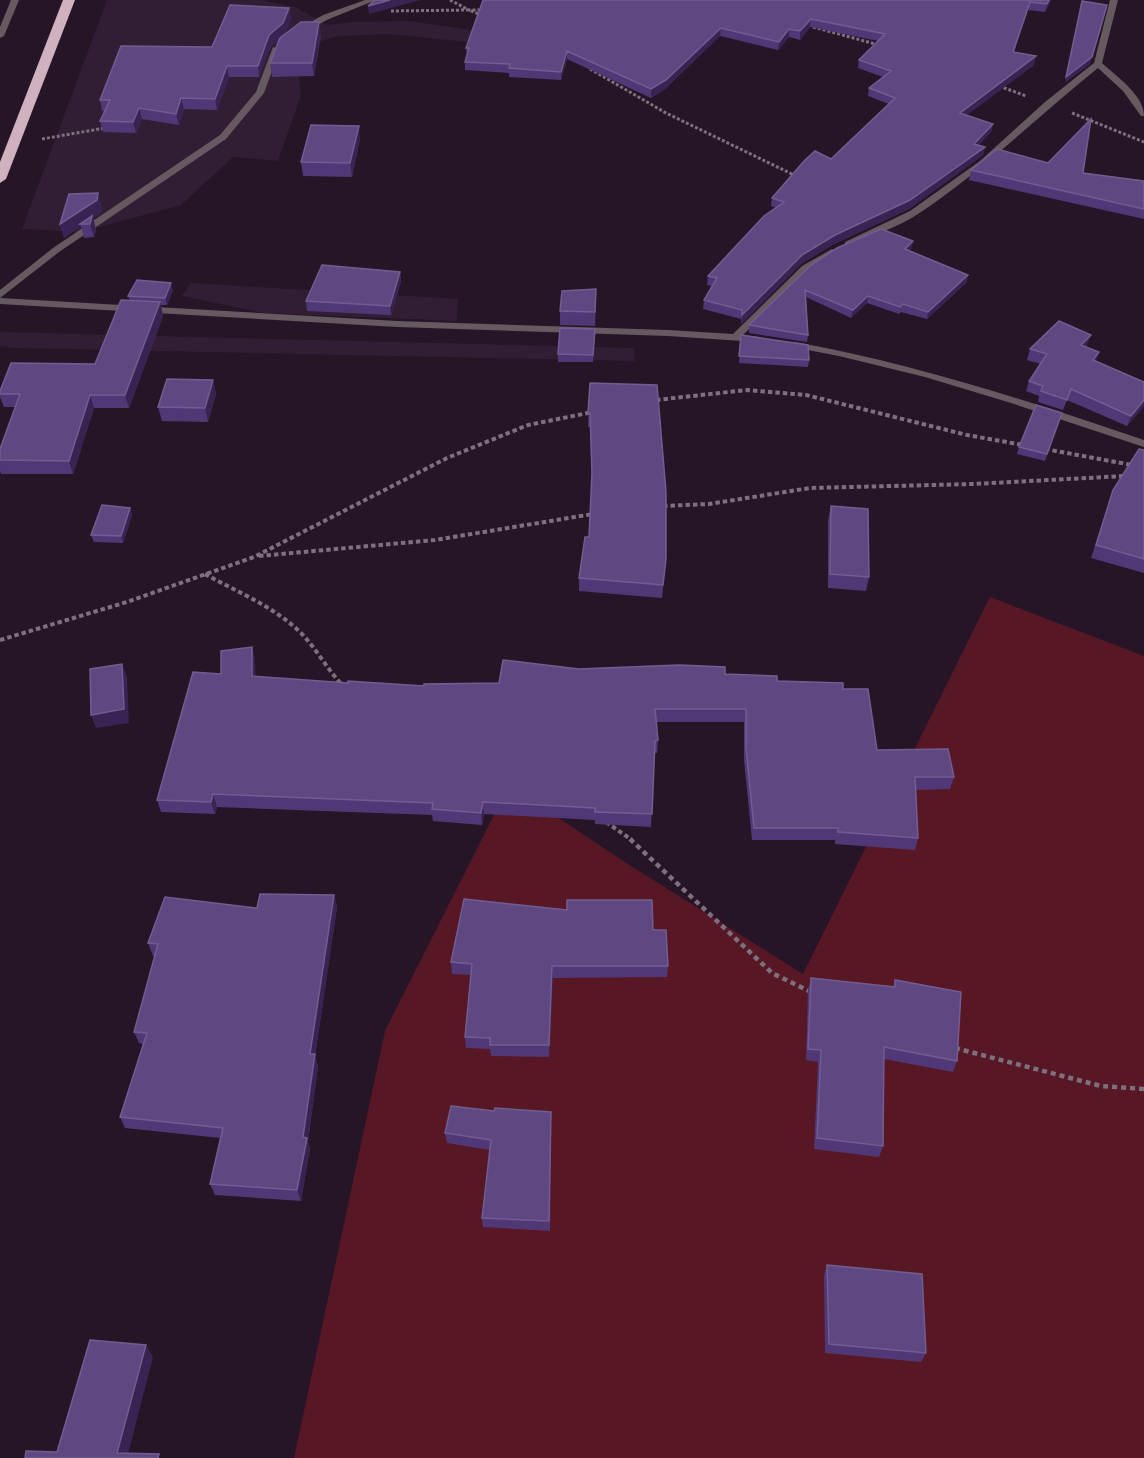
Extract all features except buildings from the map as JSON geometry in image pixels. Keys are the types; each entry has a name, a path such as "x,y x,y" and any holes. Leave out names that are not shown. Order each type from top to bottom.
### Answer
{"highway":[{"path":"0,178 69,0"}],"street":[{"path":"0,36 15,0"},
{"path":"294,34 326,17 372,0"},
{"path":"737,336 806,268 838,248 913,213 983,164 1048,104 1098,63 1114,0"},
{"path":"0,295 56,250 223,137 260,93 276,49 285,41"},
{"path":"1098,63 1126,89 1144,114"},
{"path":"0,301 397,324 737,336 772,342"},
{"path":"784,344 843,353 1031,405 1144,444"}],"path":[{"path":"450,0 490,19"},
{"path":"389,11 492,11"},
{"path":"811,27 881,46"},
{"path":"585,66 666,113 801,178"},
{"path":"602,76 610,70"},
{"path":"995,84 1144,142"},
{"path":"14,143 103,129 113,125"},
{"path":"651,401 747,390 806,395 967,435 1025,446"},
{"path":"0,640 127,602 254,557 447,458 528,425 595,412"},
{"path":"1037,448 1137,467"},
{"path":"663,506 710,504 810,488 973,484 1133,475"},
{"path":"254,557 435,540 594,514"},
{"path":"205,574 267,609 299,631 331,674 348,691"},
{"path":"599,817 637,844 772,974 812,993"},
{"path":"950,1047 1101,1086 1144,1089"}],"shaded area":[{"path":"107,0 262,0 295,7 327,25 410,21 477,31 467,42 389,34 339,36 324,40 311,48 298,67 301,95 278,161 233,157 181,205 81,232 22,229"},
{"path":"191,283 458,299 457,321 264,313 182,296"},
{"path":"0,332 634,348 635,361 14,348 0,346"},
{"path":"990,597 1144,656 1144,1458 294,1458 385,1031 509,785 620,859 803,974"}]}
